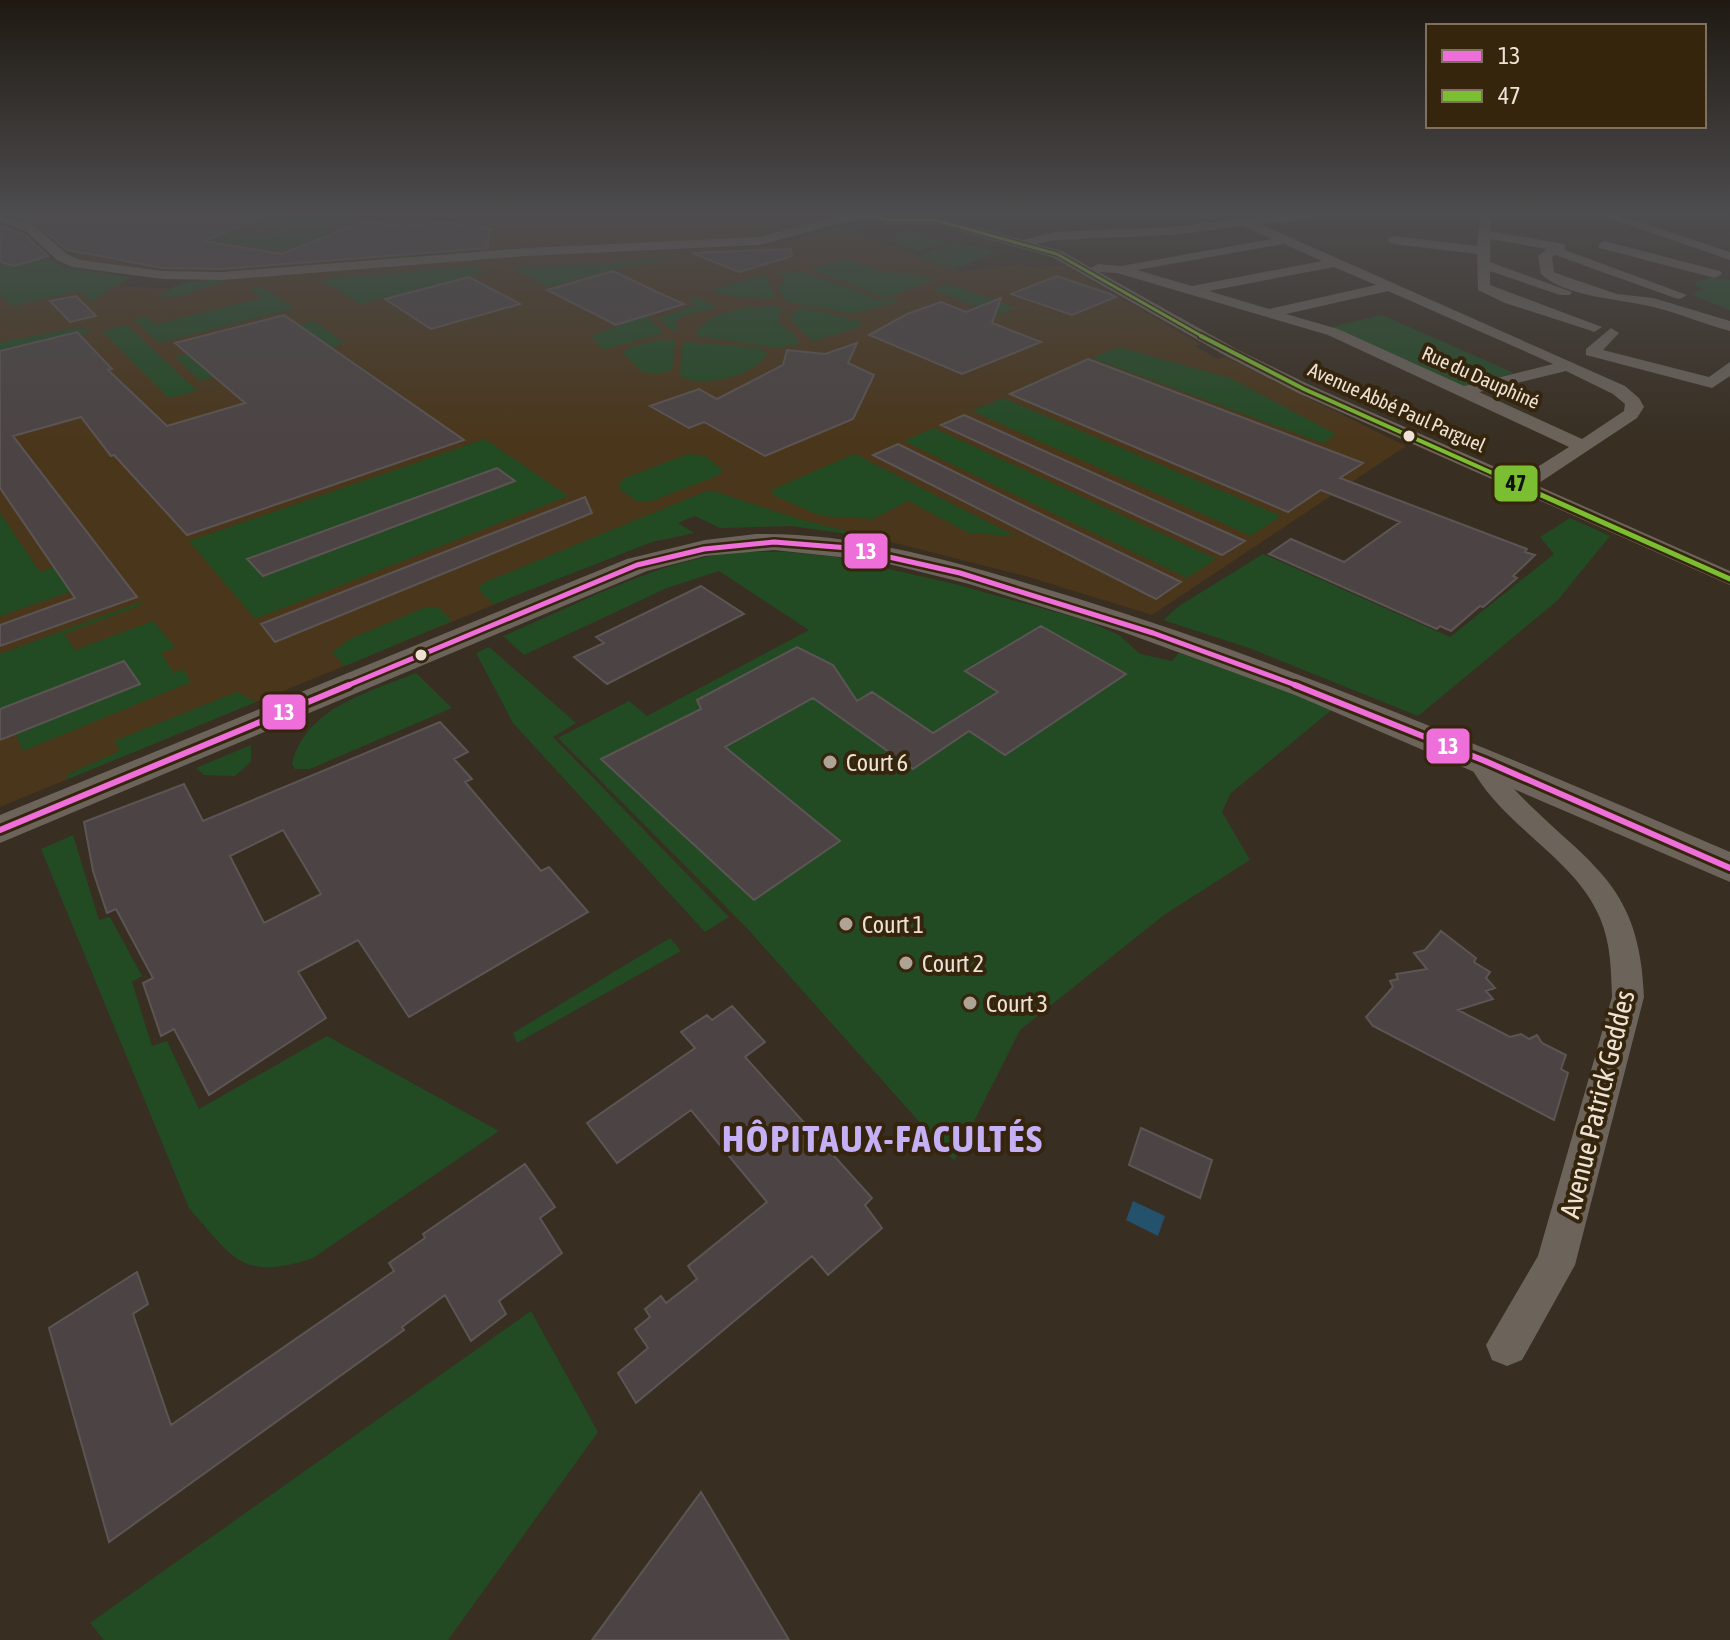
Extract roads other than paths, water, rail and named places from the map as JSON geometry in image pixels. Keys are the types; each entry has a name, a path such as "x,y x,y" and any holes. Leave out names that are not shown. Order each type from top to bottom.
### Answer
{"street":[{"name":"Avenue Abbé Paul Parguel","path":"1125,292 1232,353 1304,389 1730,579"},
{"name":"Rue du Dauphiné","path":"1194,292 1333,332 1583,446"},
{"path":"1270,313 1366,292"},
{"path":"1396,292 1619,390 1633,402 1635,407 1631,414 1522,486"},
{"path":"1490,292 1604,328"},
{"path":"1570,292 1622,312 1636,310 1730,337"},
{"path":"1596,292 1615,298 1653,302 1730,326"},
{"path":"1653,302 1680,295 1670,292"},
{"path":"1622,312 1604,328 1592,352 1712,383 1730,367"},
{"path":"1463,391 1566,366"},
{"path":"0,830 637,565 693,550 751,542 797,543 872,553 978,578 1252,665 1480,759 1730,868"},
{"name":"Avenue Patrick Geddes","path":"1480,759 1485,771 1508,799 1598,885 1624,936 1630,961 1628,997 1555,1265 1507,1345"}],"water":[{"path":"1133,1201 1165,1216 1158,1236 1126,1220"}],"place":[{"name":"Court 6","path":"830,762"},
{"name":"Court 1","path":"846,924"},
{"name":"Court 2","path":"906,963"},
{"name":"Court 3","path":"970,1003"}],"district":[{"name":"HÔPITAUX-FACULTÉS","path":"883,1138"}]}
